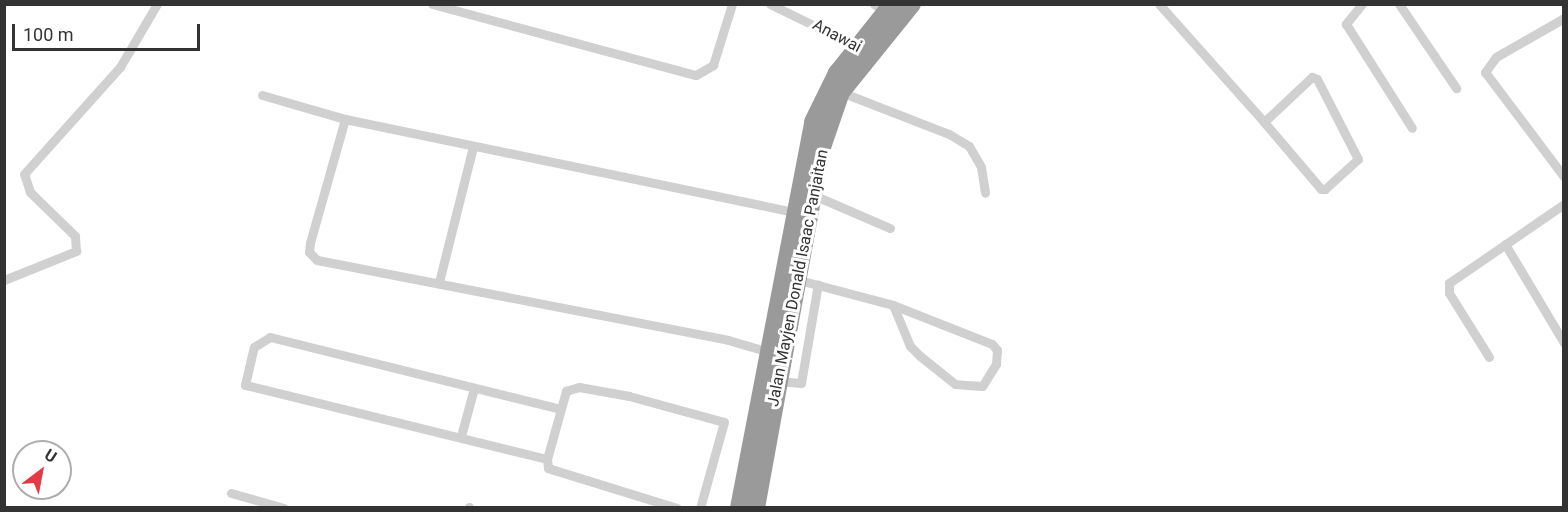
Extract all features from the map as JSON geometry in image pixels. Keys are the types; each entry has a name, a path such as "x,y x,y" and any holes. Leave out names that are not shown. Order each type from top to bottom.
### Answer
{"highway":[{"name":"Jalan Mayjen Donald Isaac Panjaitan","path":"739,507 813,122 837,73 912,4"},
{"name":"Jalan Mayjen Donald Isaac Panjaitan","path":"756,507 778,381 799,280 811,194 821,150 841,92 884,7"}],"street":[{"path":"4,280 76,251 75,236 30,192 24,174 120,67 157,4"},
{"path":"432,4 701,75 713,64 732,4"},
{"name":"Anawai","path":"770,4 864,50"},
{"path":"1159,4 1321,189 1325,189 1358,159 1313,77 1264,122"},
{"path":"1362,4 1346,24 1412,128"},
{"path":"1399,4 1456,88"},
{"path":"1563,18 1497,57 1485,72 1563,177"},
{"path":"841,92 948,134 969,146 981,167 986,194"},
{"path":"262,95 345,119 796,212"},
{"path":"345,119 309,252 317,260 728,340 769,352"},
{"path":"439,282 473,147"},
{"path":"811,194 890,228"},
{"path":"1489,357 1448,289 1449,283 1563,204"},
{"path":"1504,244 1563,343"},
{"path":"799,280 893,304 992,344 997,350 996,364 982,386 955,384 920,356 910,346 893,304"},
{"path":"778,381 801,383 818,284"},
{"path":"546,459 461,436 245,385 254,346 270,337 560,409"},
{"path":"677,507 552,470 546,466 546,459 566,391 579,387 724,422 700,507"},
{"path":"461,436 474,388"},
{"path":"231,493 284,507"}]}
